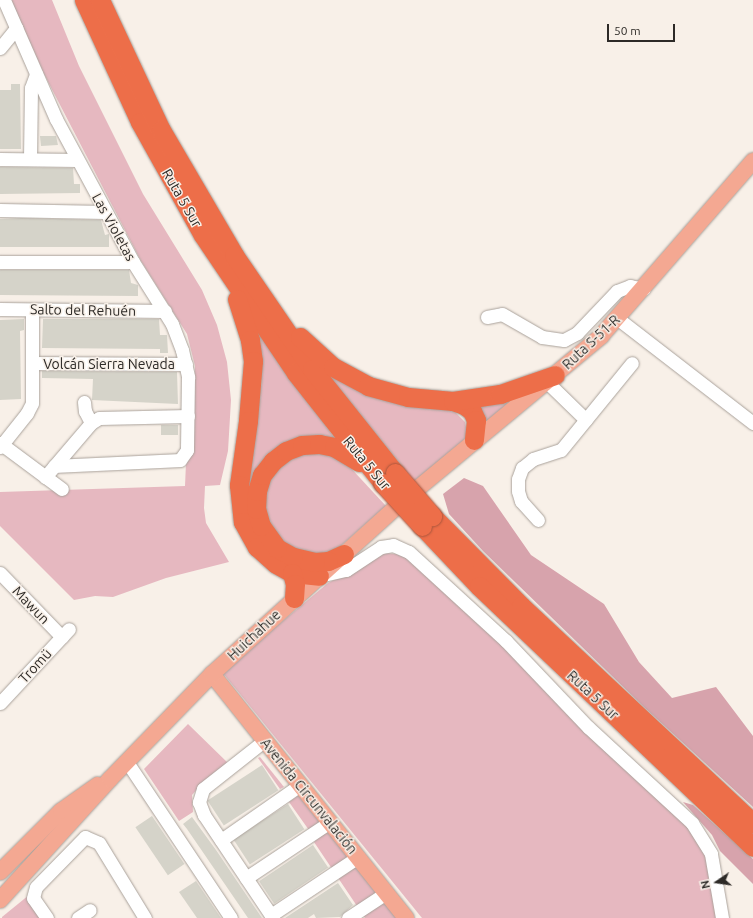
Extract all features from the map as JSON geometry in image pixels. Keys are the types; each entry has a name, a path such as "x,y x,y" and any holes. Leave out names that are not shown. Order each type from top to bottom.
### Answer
{"highway":[{"name":"Ruta 5 Sur","path":"84,0 140,122 215,253 296,373 512,618 753,847"},
{"name":"Ruta 5 Sur","path":"100,0 142,93 181,167 263,299 389,478"},
{"path":"215,253 238,301 250,340 253,361 248,421 239,486 241,512 247,531 259,550 276,564 292,573 319,576"},
{"path":"263,299 313,351 356,380 394,394 453,401 468,407 474,416 476,425 474,440"},
{"path":"453,401 500,394 551,378"},
{"path":"344,554 328,561 308,561 285,553 271,541 261,526 256,509 257,491 262,475 272,461 286,451 302,445 319,444 334,447 389,478"},
{"name":"Ruta 5 Sur","path":"427,521 753,823"},
{"path":"292,573 295,584 294,598"}],"main road":[{"name":"Ruta S-51-R","path":"405,499 474,440 588,348 618,318 753,160"},
{"name":"Huichahue","path":"0,900 110,779 212,674 294,598 405,499"},
{"name":"Avenida Circunvalación","path":"212,674 406,918"},
{"name":"Huichahue","path":"0,872 61,811 110,779"}],"street":[{"name":"Las Violetas","path":"4,0 36,74 78,160 133,262 165,311 186,364 189,390 186,450 182,458 174,461 54,466"},
{"path":"0,48 16,28"},
{"path":"30,159 31,88 36,74"},
{"path":"0,159 78,160"},
{"path":"0,210 105,212"},
{"path":"0,262 133,262"},
{"path":"487,317 502,314 542,337 564,340 577,333 617,291 630,286 644,288"},
{"name":"Salto del Rehuén","path":"0,309 165,311"},
{"path":"32,310 32,406 1,445 62,489"},
{"path":"618,318 753,422"},
{"name":"Volcán Sierra Nevada","path":"32,363 186,364"},
{"path":"538,520 520,496 518,479 522,468 533,459 561,450 632,364"},
{"path":"551,378 586,420"},
{"path":"84,402 85,411 91,423"},
{"path":"45,477 91,423 108,416 188,416"},
{"path":"319,576 346,570 381,547 393,545 410,552 506,641 588,727 692,824 711,854 722,918"},
{"name":"Mawun","path":"0,573 65,633"},
{"name":"Tromü","path":"0,703 65,633"},
{"path":"265,740 200,794 199,802 204,815 272,916 358,857"},
{"path":"127,762 231,918"},
{"path":"221,840 300,785"},
{"path":"246,878 330,822"},
{"path":"47,918 33,898 36,887 85,837 99,843 145,918"},
{"path":"348,918 386,892"},
{"path":"78,918 90,910"}],"shaded area":[{"path":"11,0 52,0 79,66 143,194 202,290 217,325 227,362 231,400 228,451 220,485 205,486 204,508 206,523 229,562 166,578 113,597 95,596 74,600 0,526 0,492 185,486 186,463 192,454 195,366 187,334 141,261 44,74"},
{"path":"260,334 338,443 312,438 282,445 266,456 255,471 251,484 254,523 265,542 288,560 321,565 311,573 278,563 258,543 246,521 243,485 262,381"},
{"path":"319,365 454,411 465,422 468,438 416,483"},
{"path":"525,395 484,427 479,407"},
{"path":"326,453 348,465 386,506 336,550 312,555 277,541 263,515 262,500 274,470 299,454"},
{"path":"464,478 483,486 531,555 604,604 639,662 672,698 716,687 753,736 753,807 645,708 483,551 449,514 443,494"},
{"path":"386,553 414,556 702,837 722,918 422,918 222,672 328,583"},
{"path":"188,724 229,764 199,787 192,795 193,812 179,821 144,769"},
{"path":"260,757 284,787 280,789 258,758"},
{"path":"299,795 398,918 365,918 314,842 316,840 289,802"},
{"path":"683,802 693,805 753,859 753,884 720,851 712,835"},
{"path":"29,895 44,918 2,918 2,917"}],"building":[{"path":"11,84 20,84 21,149 0,149 0,90 11,90"},
{"path":"40,136 56,136 58,145 41,146"},
{"path":"0,167 73,168 74,184 80,184 80,193 0,194"},
{"path":"22,218 101,220 105,235 109,234 109,247 0,247 0,219"},
{"path":"0,270 129,270 131,283 138,285 138,296 0,295"},
{"path":"24,319 24,330 20,331 21,399 0,400 0,320"},
{"path":"43,319 159,319 160,335 167,335 168,353 160,353 160,349 42,348"},
{"path":"42,371 177,372 178,404 92,400 93,379 42,378"},
{"path":"161,425 178,425 178,435 161,435"},
{"path":"262,765 278,790 224,826 207,800"},
{"path":"288,804 304,829 250,865 233,839"},
{"path":"152,816 184,864 168,875 135,827"},
{"path":"192,817 262,918 248,918 183,824"},
{"path":"313,845 328,867 274,904 259,881"},
{"path":"196,881 221,918 197,918 179,892"},
{"path":"338,883 353,905 340,917 316,918 314,914 308,918 285,918"}]}
